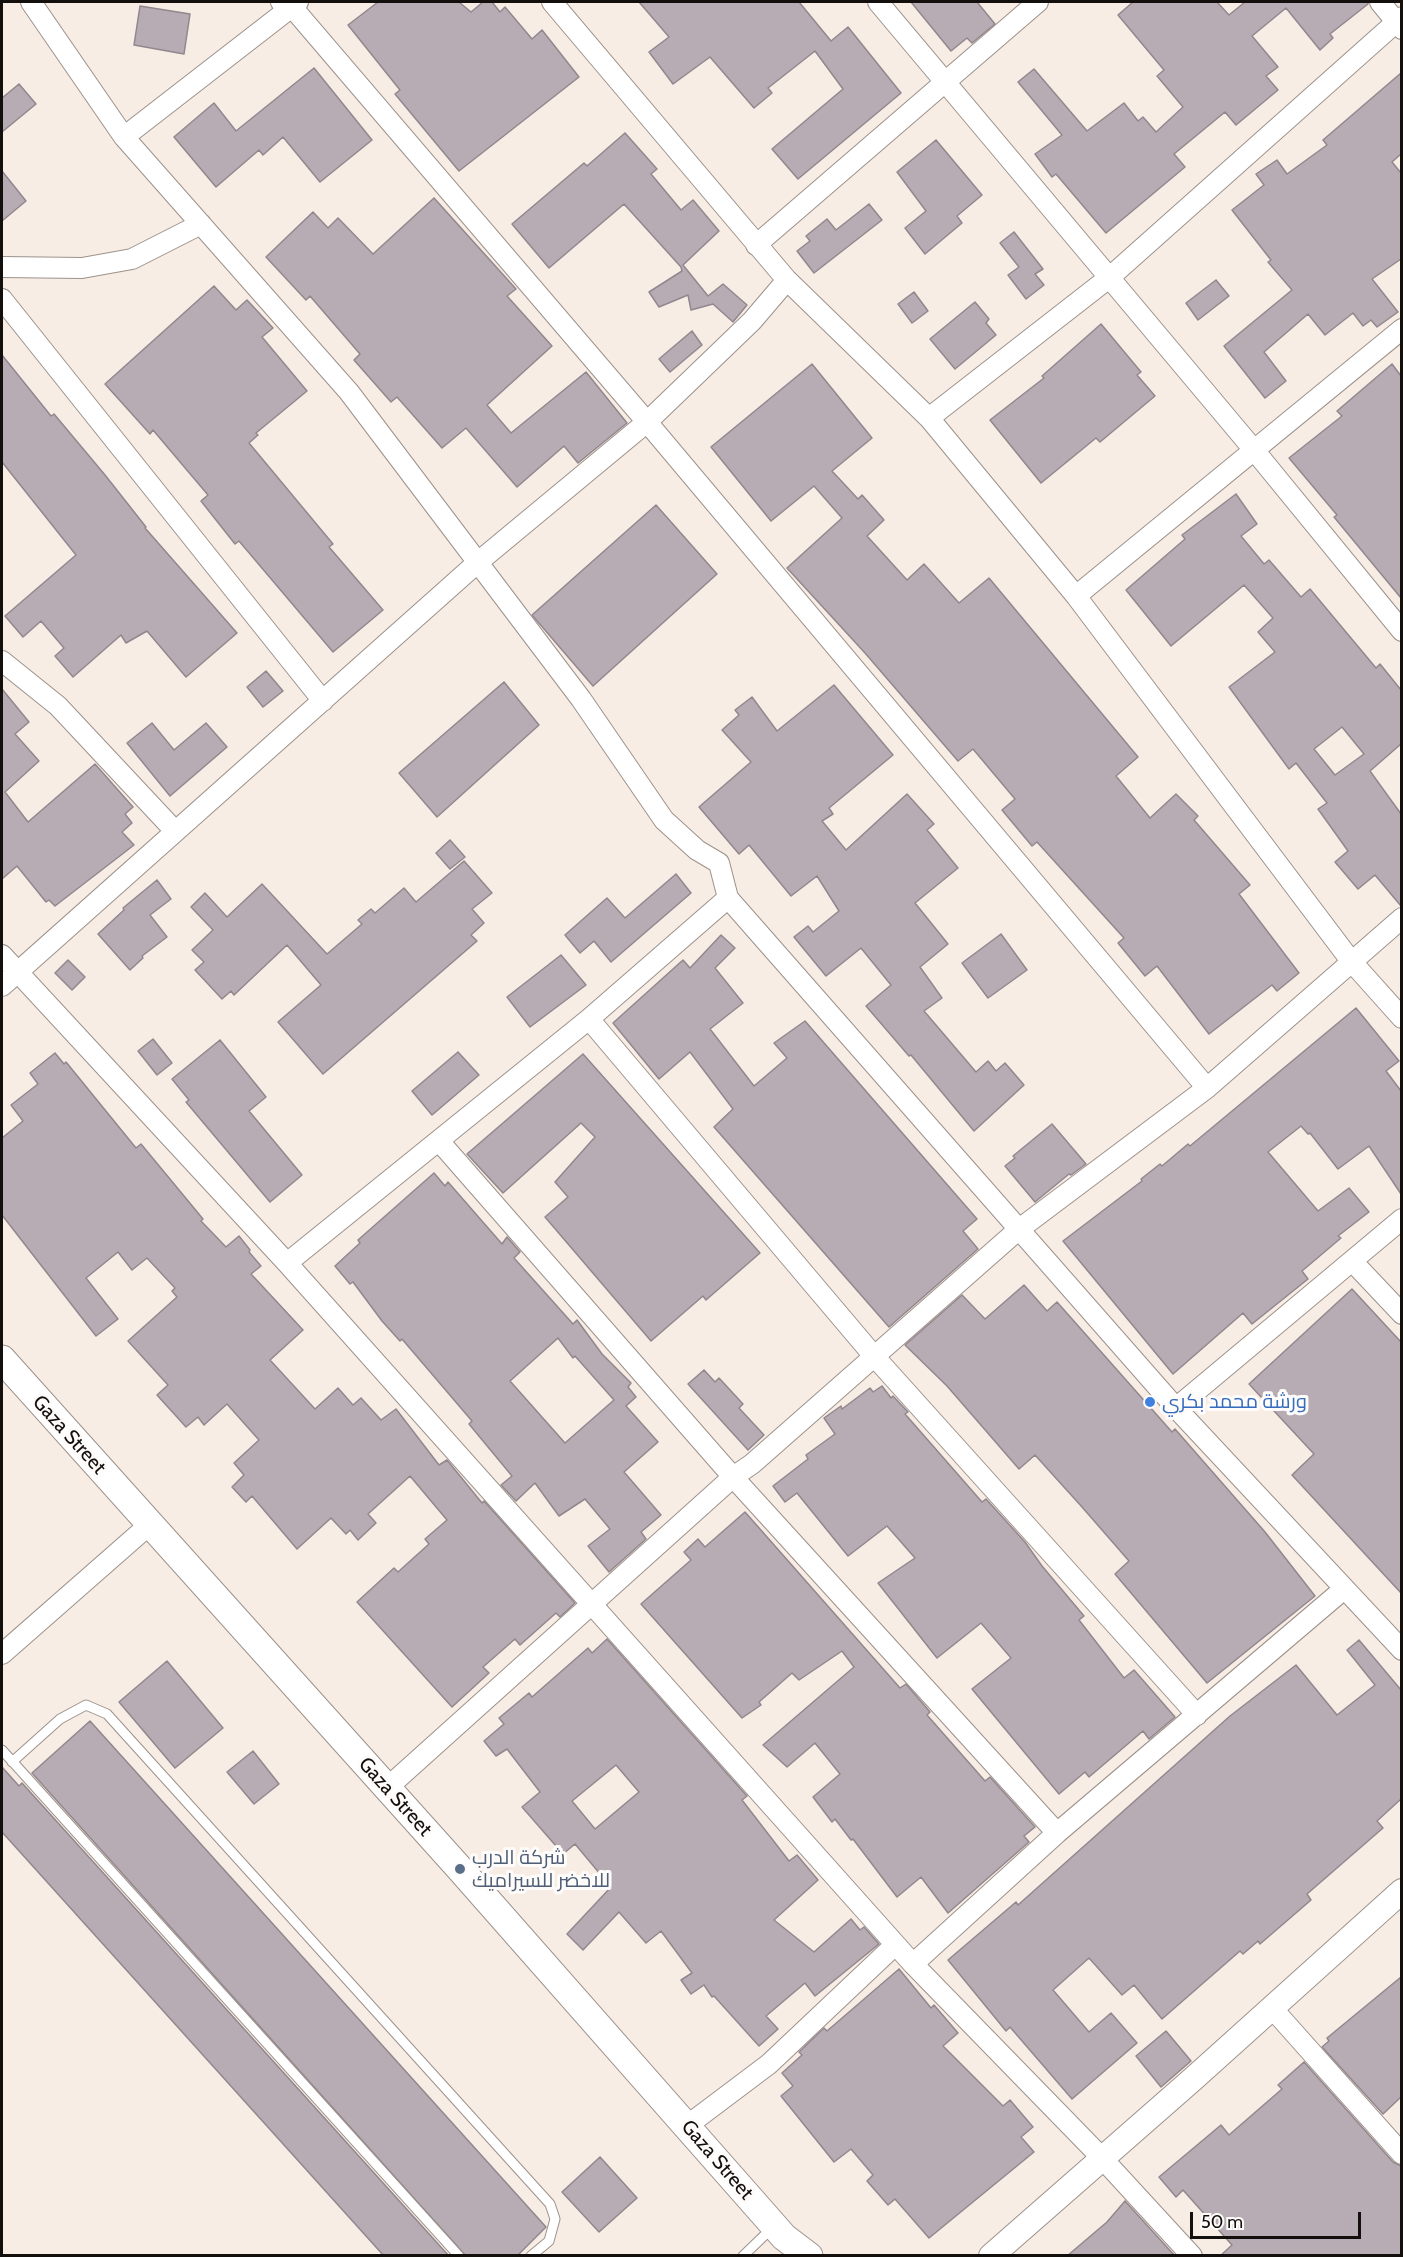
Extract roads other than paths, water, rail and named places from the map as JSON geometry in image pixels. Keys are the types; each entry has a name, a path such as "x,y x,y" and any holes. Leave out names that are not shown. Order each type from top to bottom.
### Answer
{"main road":[{"name":"Gaza Street","path":"2,1359 688,2125 783,2240 809,2256"}],"street":[{"path":"31,2 124,137 350,392 581,699 664,820 697,850 719,862 728,898 1176,1408 1401,1650"},
{"path":"552,2 787,280 929,418 1076,596 1351,961 1401,1018"},
{"path":"878,2 1254,450 1401,631"},
{"path":"756,245 944,80 1038,2"},
{"path":"929,418 1110,277 1400,23 1380,2"},
{"path":"124,137 290,3 1207,1088"},
{"path":"2,267 82,268 132,259 201,225"},
{"path":"2,986 477,563 646,422 752,321 787,280"},
{"path":"2,299 323,701"},
{"path":"1076,596 1401,331"},
{"path":"2,660 58,706 175,831"},
{"path":"287,1263 589,1019 728,898"},
{"path":"387,1788 733,1477 752,1464 1018,1230 1207,1088 1401,918"},
{"path":"2,955 287,1263 895,1945 1101,2157 1192,2256"},
{"path":"589,1019 873,1356 1197,1715"},
{"path":"439,1141 733,1477 1057,1833"},
{"path":"1176,1408 1401,1220"},
{"path":"1352,1262 1401,1314"},
{"path":"2,1654 149,1525"},
{"path":"913,1964 1057,1833 1344,1588"},
{"path":"994,2254 1101,2157 1193,2079 1401,1891"},
{"path":"688,2125 769,2064 895,1945"},
{"path":"1271,2007 1401,2154"}],"lane":[{"path":"12,1762 60,1719 86,1705 107,1714 550,2205 555,2219 549,2241 531,2256"},
{"path":"2,1750 459,2256"},
{"path":"743,2256 783,2240"}],"place":[{"name":"ورشة محمد بكري","path":"1150,1402"},
{"name":"شركة الدرب للاخضر للسيراميك","path":"460,1869"}]}
